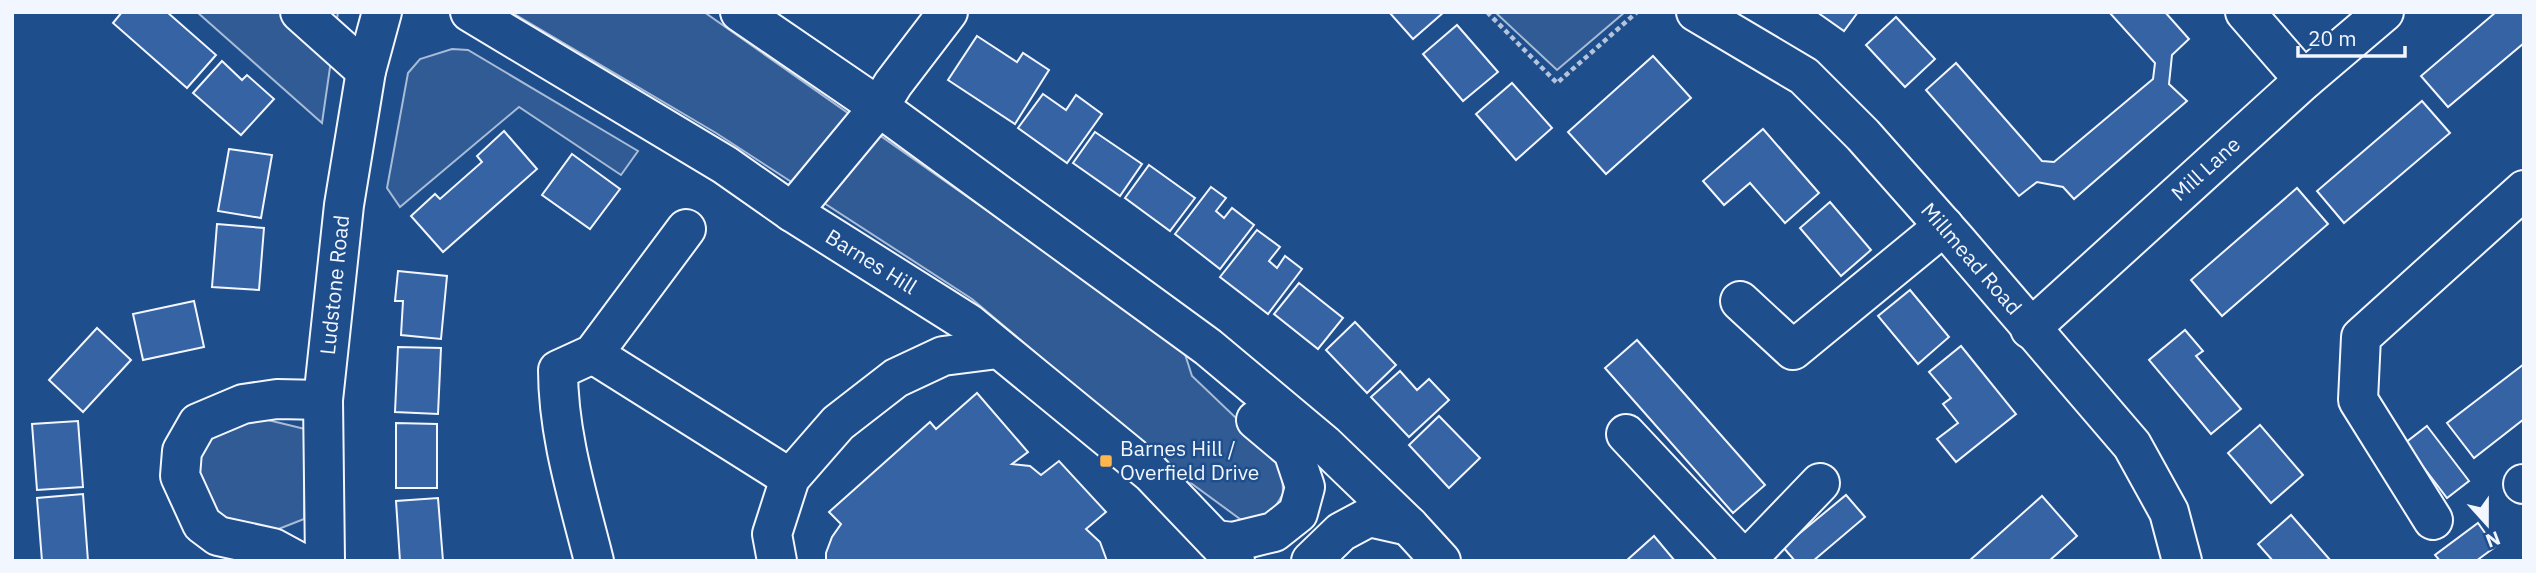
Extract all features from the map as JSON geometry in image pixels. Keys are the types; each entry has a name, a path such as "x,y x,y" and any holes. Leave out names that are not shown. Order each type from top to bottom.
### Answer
{"main road":[{"path":"300,12 366,71"},
{"name":"Ludstone Road","path":"325,561 323,400 344,205 366,71 382,12"},
{"name":"Barnes Hill","path":"470,12 725,165 792,212 968,323 1151,473 1218,552"},
{"path":"740,12 879,107 1208,347 1324,444 1409,526 1441,561"},
{"path":"792,212 879,107 893,83 948,12"},
{"name":"Millmead Road","path":"1696,12 1804,76 1863,135 1944,226 2132,445 2169,512 2182,561"},
{"path":"2245,12 2304,80"},
{"name":"Mill Lane","path":"2030,329 2304,80 2384,12"},
{"path":"2433,520 2358,401 2361,337 2524,190"},
{"path":"1740,301 1793,350 1944,226"},
{"path":"594,561 563,438 558,403 558,369 593,354 686,229"},
{"path":"1208,347 1212,382 1293,451 1305,487 1298,513 1274,532 1233,542 1218,552"},
{"path":"776,557 772,534 790,478 838,423 896,378 943,356 998,349"},
{"path":"593,354 790,478"},
{"path":"297,561 273,548 218,536 202,524 180,476 182,451 198,423 243,404 277,399 323,400"},
{"path":"1626,435 1745,560 1820,483"},
{"path":"1311,561 1341,532 1369,517 1409,526"}],"path":[{"path":"1487,12 1558,83 1637,12"}],"shaded area":[{"path":"197,12 338,12 322,123"},
{"path":"511,12 704,12 1183,348 1192,376 1282,462 1283,494 1267,520 1240,519 1184,478 972,299 716,133"},
{"path":"1495,12 1625,12 1557,70"},
{"path":"452,49 468,50 638,151 621,175 519,107 400,207 387,188 408,73 420,59"},
{"path":"248,411 268,420 305,429 304,519 266,534 217,516 197,471 203,449 214,430"}],"building":[{"path":"122,12 167,12 216,55 187,88 113,23"},
{"path":"1389,12 1444,12 1413,39"},
{"path":"1817,12 1858,12 1844,31"},
{"path":"2109,12 2165,12 2189,39 2172,55 2169,84 2187,101 2074,199 2063,187 2037,182 2019,196 1926,90 1956,63 2042,161 2054,162 2153,79 2155,63"},
{"path":"2496,12 2524,12 2524,43 2448,107 2421,76"},
{"path":"1896,17 1935,59 1905,87 1866,45"},
{"path":"1457,25 1498,72 1463,101 1423,54"},
{"path":"977,36 1017,62 1023,53 1049,70 1015,124 948,80"},
{"path":"1653,56 1691,98 1606,174 1568,132"},
{"path":"222,61 242,80 247,75 274,99 241,135 193,93"},
{"path":"1512,83 1552,128 1516,160 1476,114"},
{"path":"1043,94 1066,110 1076,95 1102,114 1067,163 1018,128"},
{"path":"2422,101 2450,133 2344,223 2317,191"},
{"path":"1763,129 1819,193 1785,223 1750,183 1724,205 1703,181"},
{"path":"504,131 537,169 443,252 411,216 435,194 440,199 482,162 477,156"},
{"path":"1095,132 1142,164 1120,196 1073,163"},
{"path":"229,149 272,155 261,218 218,211"},
{"path":"572,154 620,189 590,229 542,195"},
{"path":"1149,165 1195,198 1170,231 1125,198"},
{"path":"1211,187 1226,198 1216,211 1224,218 1232,208 1254,225 1220,269 1175,234"},
{"path":"2297,188 2328,224 2222,316 2191,280"},
{"path":"1830,202 1871,250 1841,276 1800,228"},
{"path":"217,224 264,228 259,290 212,287"},
{"path":"1257,230 1280,247 1269,261 1277,268 1285,256 1302,269 1268,314 1220,277"},
{"path":"398,271 447,276 441,339 401,335 403,301 395,301"},
{"path":"1299,283 1343,318 1318,349 1274,314"},
{"path":"1910,290 1949,337 1918,364 1878,316"},
{"path":"194,301 204,347 143,360 133,314"},
{"path":"1355,322 1396,365 1367,393 1326,350"},
{"path":"97,328 131,360 83,412 49,380"},
{"path":"2185,330 2203,351 2196,356 2241,409 2211,434 2149,360"},
{"path":"1637,340 1765,485 1733,513 1605,368"},
{"path":"1961,346 2016,414 1956,462 1937,439 1958,423 1943,404 1951,398 1929,372"},
{"path":"398,347 441,348 438,414 395,412"},
{"path":"2524,364 2524,419 2474,458 2447,423"},
{"path":"1400,371 1417,390 1429,379 1449,400 1409,437 1371,397"},
{"path":"977,393 1028,452 1012,464 1030,466 1041,475 1059,461 1106,512 1086,529 1100,542 1107,561 826,561 832,537 841,524 829,512 930,422 936,429"},
{"path":"1439,416 1480,458 1449,488 1409,445"},
{"path":"78,421 83,487 37,490 32,424"},
{"path":"396,423 437,424 437,488 396,488"},
{"path":"2260,425 2303,475 2271,503 2228,453"},
{"path":"2427,426 2469,481 2447,498 2405,443"},
{"path":"83,494 88,561 42,561 37,498"},
{"path":"1846,495 1865,517 1813,561 1795,561 1783,547"},
{"path":"2042,496 2077,536 2049,561 1969,561"},
{"path":"438,498 443,561 400,561 396,501"},
{"path":"2291,515 2331,561 2273,561 2258,544"},
{"path":"2478,523 2495,547 2476,561 2440,561 2435,555"},
{"path":"1654,536 1675,561 1626,561"}],"place":[{"name":"Barnes Hill / Overfield Drive","path":"1106,461"}]}
